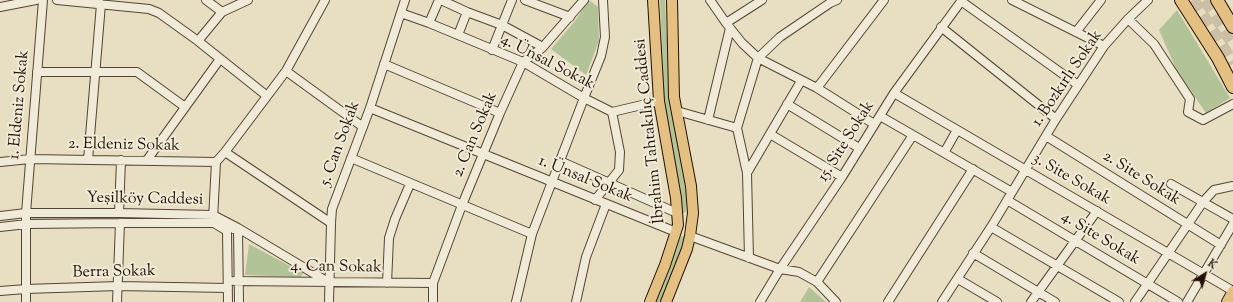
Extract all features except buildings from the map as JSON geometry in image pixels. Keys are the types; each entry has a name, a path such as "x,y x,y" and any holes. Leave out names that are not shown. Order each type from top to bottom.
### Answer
{"highway":[{"path":"1181,0 1218,58 1233,87"},
{"path":"1217,0 1233,27"}],"main road":[{"name":"İbrahim Tahtakılıç Caddesi","path":"650,302 665,265 678,225 676,198 659,101 653,0"},
{"name":"İbrahim Tahtakılıç Caddesi","path":"666,302 687,250 693,213 691,186 674,96 674,1"},
{"path":"676,232 690,236"},
{"path":"1227,302 1233,291"}],"street":[{"path":"0,7 36,0"},
{"name":"1. Eldeniz Sokak","path":"26,302 26,213 43,0"},
{"path":"57,0 149,9 159,13 198,41 267,96"},
{"path":"206,0 222,12"},
{"path":"198,41 222,12 248,0"},
{"path":"214,219 216,162 286,71 325,0"},
{"name":"5. Can Sokak","path":"329,302 332,209 370,108 405,0"},
{"path":"429,23 440,0 502,25 540,45 542,48"},
{"path":"492,50 512,0"},
{"path":"525,0 570,17"},
{"name":"2. Can Sokak","path":"433,302 433,283 483,154 523,62 542,48 584,0"},
{"path":"516,302 532,234 601,56 605,37 603,0"},
{"path":"710,0 742,43 758,58 818,88 874,124"},
{"path":"708,120 728,25 762,0"},
{"path":"749,258 747,173 737,128 758,58 780,37 830,3 837,0"},
{"path":"962,0 1078,85"},
{"name":"15. Site Sokak","path":"760,302 894,93 962,0"},
{"path":"1012,0 1104,46"},
{"path":"1076,32 1101,0"},
{"name":"1. Bozkırlı Sokak","path":"942,302 991,227 1056,119 1104,46 1148,0"},
{"path":"818,88 882,1"},
{"path":"88,160 101,4"},
{"path":"458,35 467,12"},
{"name":"4. Ünsal Sokak","path":"401,13 523,62 584,98 612,112"},
{"path":"1128,20 1154,44 1190,99 1188,112 1203,120 1233,104"},
{"path":"941,27 1056,119"},
{"path":"147,160 220,59"},
{"path":"384,64 500,114"},
{"path":"286,71 363,127"},
{"path":"37,72 137,72 185,107"},
{"path":"747,173 801,80"},
{"name":"3. Site Sokak","path":"894,93 1233,291"},
{"path":"595,200 619,170 620,152 612,112 659,101"},
{"path":"787,104 859,148"},
{"name":"1. Ünsal Sokak","path":"370,108 676,232"},
{"path":"677,111 737,128"},
{"path":"880,116 1012,192"},
{"path":"944,153 957,130"},
{"path":"770,134 842,176"},
{"path":"817,282 913,135"},
{"name":"2. Site Sokak","path":"1046,136 1221,245"},
{"path":"225,152 331,223"},
{"path":"351,158 462,206 532,234"},
{"name":"2. Eldeniz Sokak","path":"0,162 30,159 216,162"},
{"path":"119,213 121,160"},
{"path":"560,161 677,213"},
{"path":"888,302 973,169"},
{"path":"386,283 389,238 395,219 410,184"},
{"path":"1171,184 1233,219"},
{"path":"1134,302 1203,202 1214,190 1233,186"},
{"name":"4. Site Sokak","path":"1007,200 1178,302"},
{"path":"576,302 586,257 606,204"},
{"path":"1031,302 1097,212"},
{"name":"Yeşilköy Caddesi","path":"0,216 26,213 119,213 214,219 238,228 329,282"},
{"name":"Yeşilköy Caddesi","path":"0,227 27,224 120,223 214,219 227,231"},
{"path":"117,302 120,223"},
{"path":"1187,302 1233,224"},
{"path":"991,227 1118,302"},
{"path":"228,302 227,231 238,228 239,302"},
{"path":"690,236 780,269 799,272 817,282 836,302"},
{"path":"973,254 1055,302"},
{"path":"958,279 997,302"},
{"name":"4. Can Sokak","path":"228,284 239,281 433,283"},
{"name":"Berra Sokak","path":"0,291 118,286 228,284"}],"green space":[{"path":"589,0 598,7 599,41 586,75 551,49 575,21"},
{"path":"660,0 665,0 670,97 687,198 686,212 683,213 680,212 680,196 676,166 664,101"},
{"path":"1177,10 1230,98 1206,113 1177,71 1159,30"},
{"path":"200,216 200,218 32,219 31,217"},
{"path":"681,236 685,237 662,302 654,302"},
{"path":"249,244 303,273 301,277 245,275"},
{"path":"809,287 826,302 800,302"}],"tunnel":[{"path":"1193,0 1233,64"},
{"path":"1205,0 1233,44"}]}
